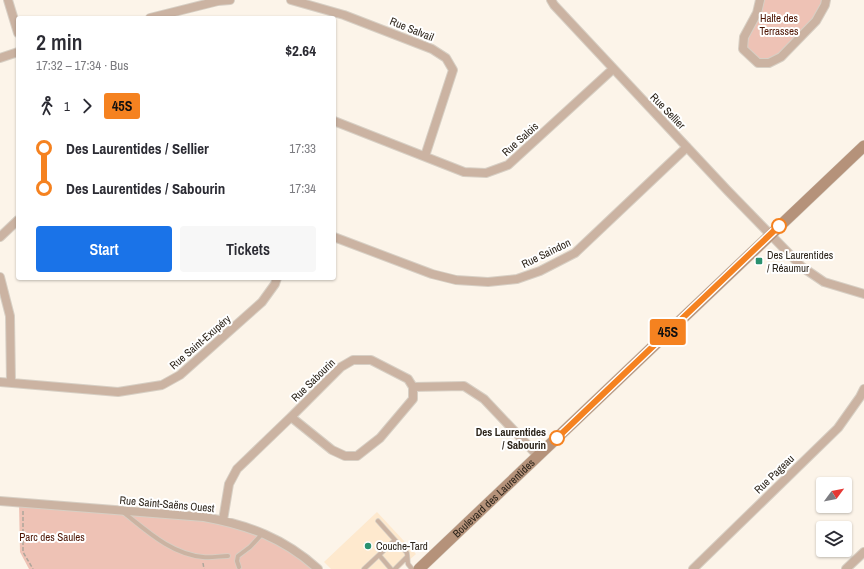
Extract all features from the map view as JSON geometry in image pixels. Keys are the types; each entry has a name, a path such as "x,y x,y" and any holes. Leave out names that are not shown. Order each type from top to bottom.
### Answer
{"street":[{"path":"8,0 16,26"},
{"path":"158,16 218,1 230,0"},
{"name":"Rue Salvail","path":"291,0 344,15 432,49 446,58 453,70 425,156"},
{"name":"Rue Sellier","path":"551,0 613,69 802,267 818,279 840,288 864,294"},
{"path":"760,0 757,13 744,37 743,49 758,63 769,63 781,57 816,21 825,5 826,0"},
{"path":"0,58 16,53"},
{"name":"Rue Salois","path":"336,122 464,172 486,173 508,164 613,69"},
{"name":"Boulevard des Laurentides","path":"419,569 864,146"},
{"name":"Rue Saindon","path":"336,239 432,274 456,280 488,282 517,279 540,271 575,253 687,147"},
{"path":"0,237 16,222"},
{"path":"0,278 10,316 11,383"},
{"name":"Rue Saint-Exupéry","path":"0,382 118,392 162,385 180,376 262,302 276,280"},
{"name":"Rue Sabourin","path":"223,520 229,484 237,469 341,367 353,360 371,360 408,379 414,387 412,399 402,412 380,438 357,456 345,456 332,450 291,417"},
{"path":"414,387 464,386 484,399 538,456"},
{"name":"Rue Pageau","path":"693,569 838,428 864,389"},
{"name":"Rue Saint-Saëns Ouest","path":"0,501 204,517 223,520 263,532 288,546 318,569"},
{"path":"846,569 864,552"}],"lane":[{"path":"121,511 157,540 181,552 203,557 228,556"},
{"path":"378,521 407,553 408,564 412,569"},
{"path":"239,567 237,561 238,556 250,547 263,532"},
{"path":"364,569 395,540"},
{"path":"379,555 391,569"},
{"path":"395,569 407,557"}],"path":[{"path":"23,503 23,552 33,569"}],"shaded area":[{"path":"377,512 416,554 399,569 331,569 324,562"}],"green space":[{"name":"Halte des Terrasses","path":"760,0 826,0 825,5 781,57 758,63 743,49"},
{"name":"Parc des Saules","path":"19,503 204,517 251,528 317,569 29,569 20,552"}],"bus line":[{"name":"45S","path":"557,438 779,226"}],"place":[{"name":"Des Laurentides / Réaumur","path":"759,261"},
{"name":"Des Laurentides / Sabourin","path":"557,438"},
{"name":"Couche-Tard","path":"368,546"}]}
